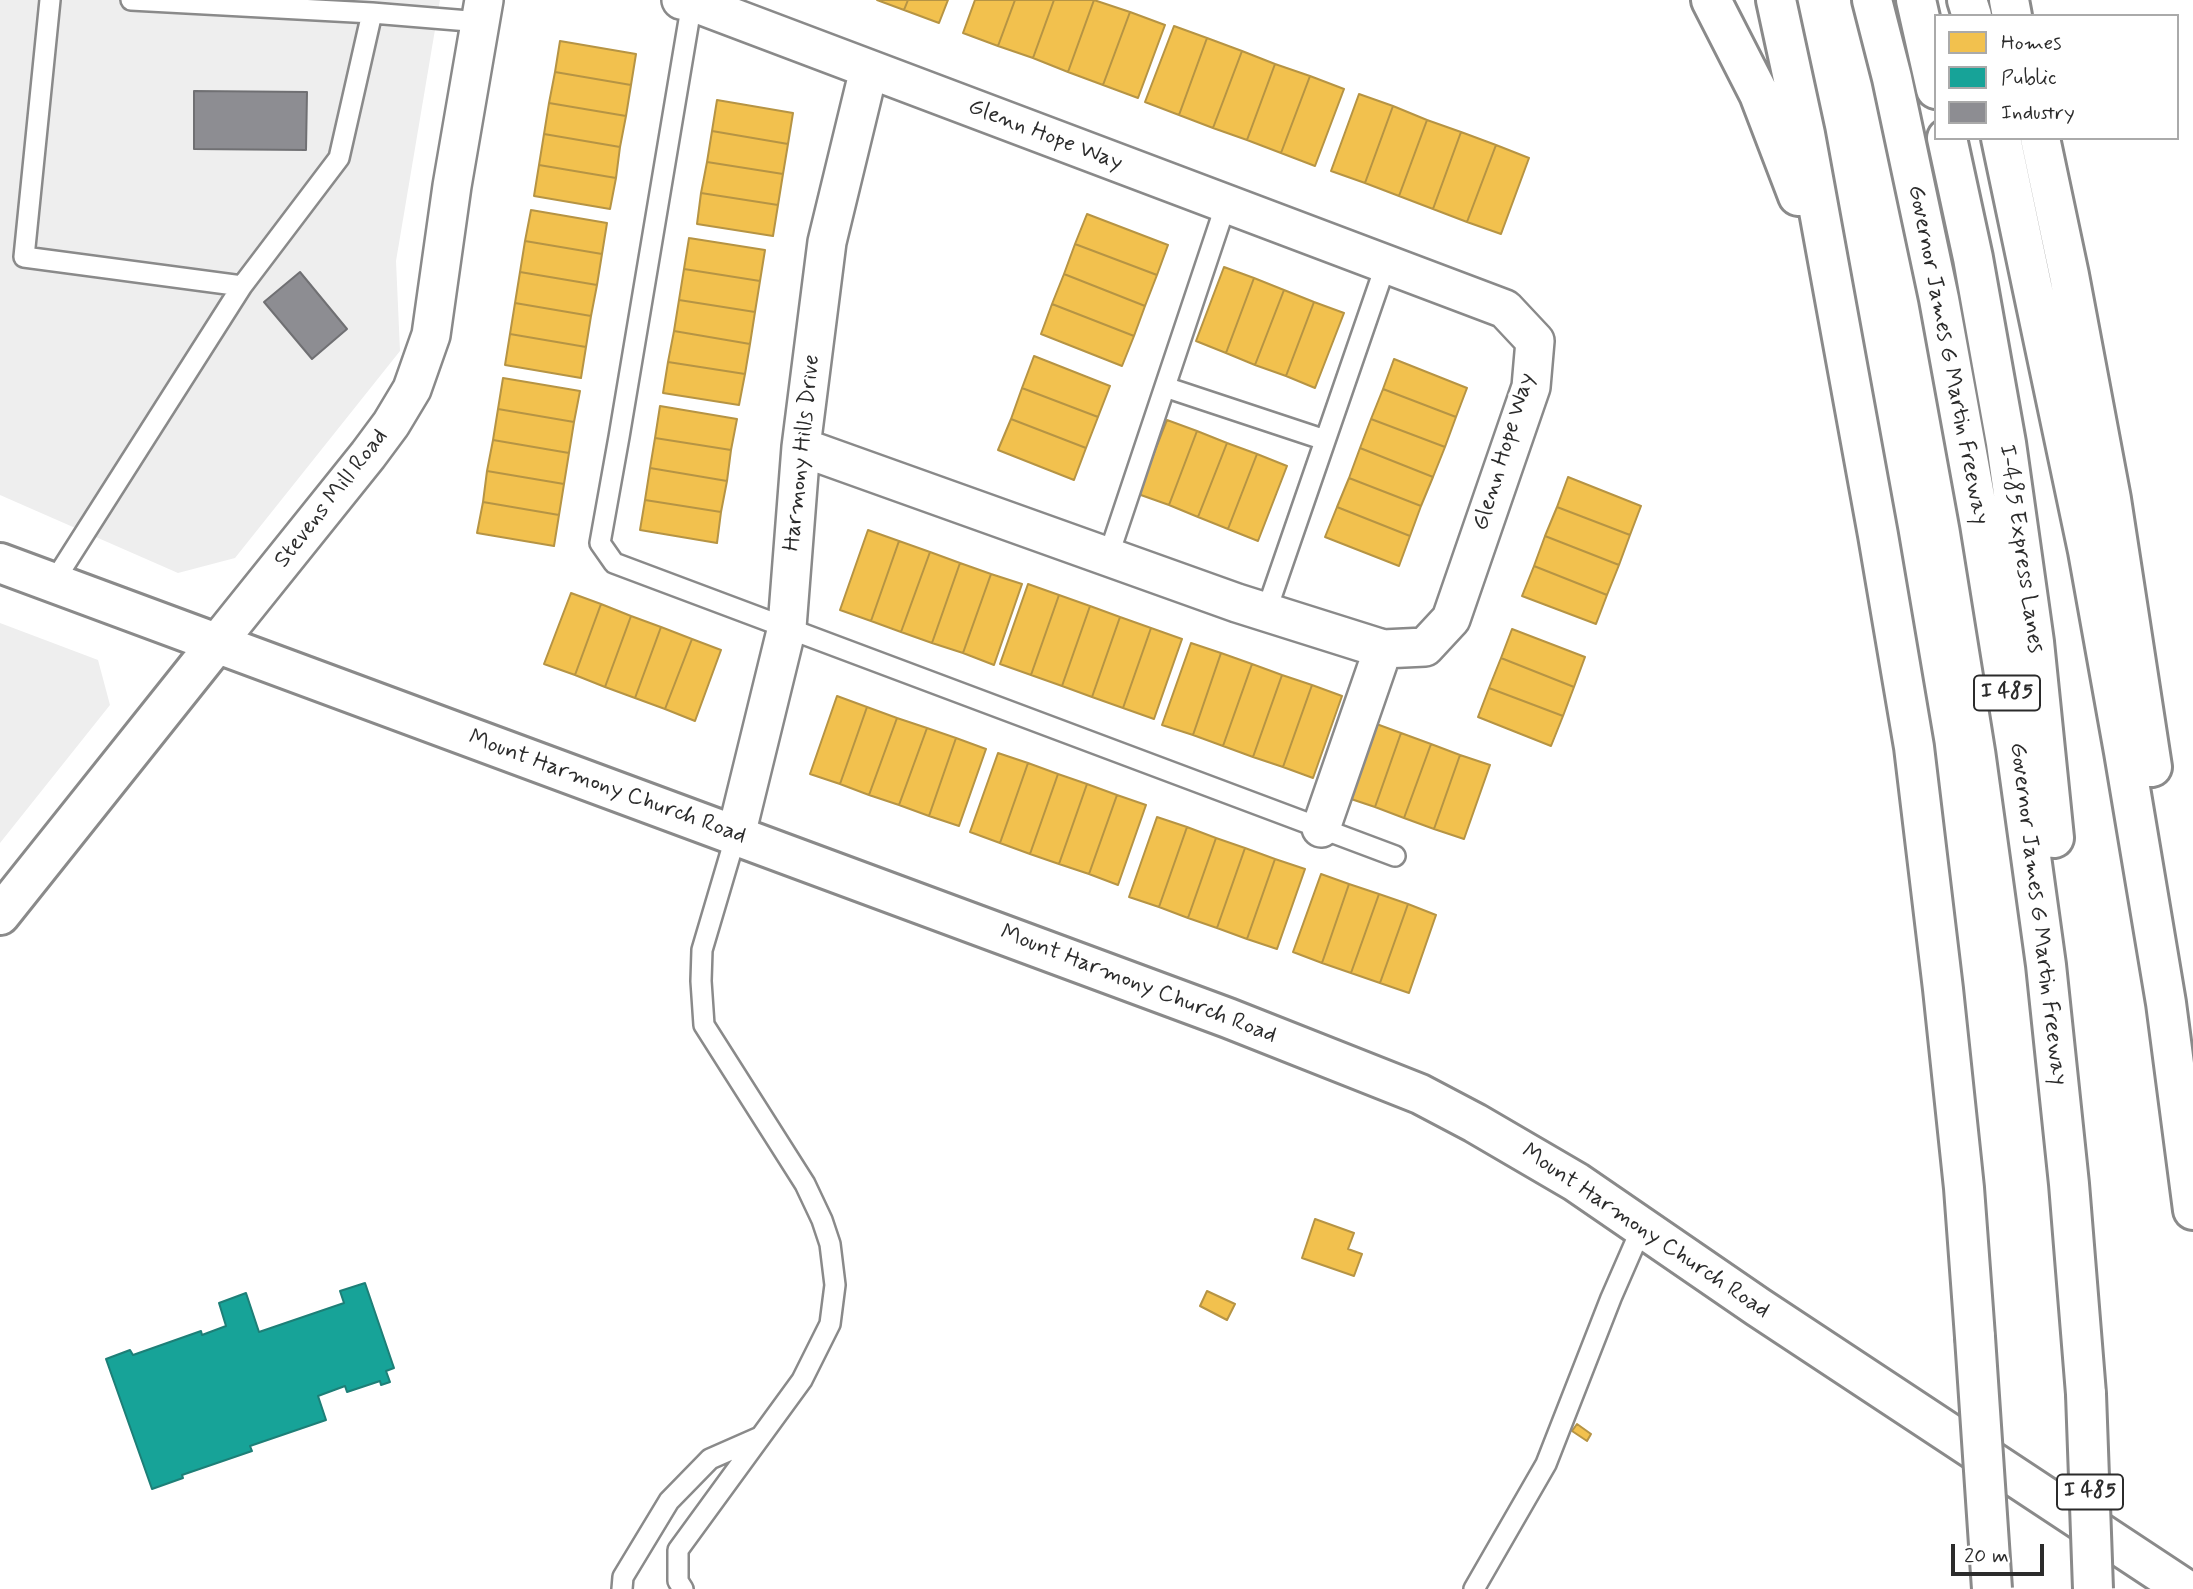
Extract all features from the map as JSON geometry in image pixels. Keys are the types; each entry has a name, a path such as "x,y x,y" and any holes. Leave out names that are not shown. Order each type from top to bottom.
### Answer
{"main road":[{"path":"1712,0 1759,94 1791,175 1838,318"},
{"path":"1776,0 1805,134 1914,747 1965,1188 1992,1589"},
{"name":"Governor James G Martin Freeway","path":"1872,0 1892,78 1939,299 1980,524 2016,748 2046,965 2069,1184 2086,1394 2093,1589"},
{"path":"1916,0 1934,80"},
{"name":"I-485 Express Lanes","path":"1947,140 1973,258 2006,443 2034,642 2060,901 2078,1299"},
{"path":"2001,140 2088,551 2117,712 2166,1003 2193,1210"},
{"path":"2040,140 2111,499 2147,730 2176,950 2193,1123"},
{"path":"2051,140 2069,275"},
{"name":"Mount Harmony Church Road","path":"0,563 1228,1018 1420,1094 1576,1182 1758,1307 2185,1589"},
{"name":"Stevens Mill Road","path":"0,915 217,643"}],"street":[{"name":"Glenn Hope Way","path":"686,1 1505,309 1535,341 1531,387 1451,619 1425,647 1383,649 1266,612 801,447"},
{"name":"Stevens Mill Road","path":"217,643 368,456 412,389 431,335 455,164 483,11"},
{"name":"Harmony Hills Drive","path":"736,835 787,627 801,447 828,242 869,69"},
{"path":"1321,828 1383,649"}],"lane":[{"path":"50,0 24,257 242,286"},
{"path":"131,0 372,13 483,11"},
{"path":"686,1 619,438 600,543 614,564 1395,856"},
{"path":"53,583 242,286 339,158 372,13"},
{"path":"1108,557 1226,204"},
{"path":"1266,612 1386,264"},
{"path":"1165,387 1325,440"},
{"path":"683,1589 678,1581 678,1550 802,1380 830,1324 835,1285 830,1244 811,1196 704,1025 702,950 736,835"},
{"path":"1474,1589 1546,1464 1642,1227"},
{"path":"622,1589 624,1577 669,1502 710,1459 761,1436"}],"shaded area":[{"path":"0,0 440,0 396,261 400,351 235,558 178,573 0,495"},
{"path":"0,623 98,660 110,705 0,843"}],"building: Homes":[{"path":"877,0 908,0 904,10"},
{"path":"908,0 948,0 939,23 904,10"},
{"path":"975,0 1015,0 998,46 963,33"},
{"path":"1015,0 1054,0 1033,58 998,46"},
{"path":"1054,0 1094,0 1068,72 1033,58"},
{"path":"1094,0 1130,12 1103,85 1068,72"},
{"path":"1130,12 1165,25 1138,98 1103,85"},
{"path":"1174,26 1207,38 1179,115 1145,102"},
{"path":"1207,38 1242,51 1213,128 1179,115"},
{"path":"560,41 636,54 631,85 555,72"},
{"path":"1242,51 1275,64 1247,140 1213,128"},
{"path":"1275,64 1310,76 1281,153 1247,140"},
{"path":"555,72 631,85 626,116 549,103"},
{"path":"1310,76 1344,89 1315,166 1281,153"},
{"path":"1359,94 1393,106 1365,183 1331,171"},
{"path":"717,100 793,113 788,144 712,131"},
{"path":"549,103 626,116 620,147 544,134"},
{"path":"1393,106 1427,120 1399,196 1365,183"},
{"path":"1427,120 1461,132 1433,209 1399,196"},
{"path":"712,131 788,144 783,174 707,162"},
{"path":"1461,132 1496,145 1467,222 1433,209"},
{"path":"544,134 620,147 616,178 539,165"},
{"path":"1496,145 1529,158 1501,234 1467,222"},
{"path":"707,162 783,174 778,205 701,193"},
{"path":"539,165 616,178 610,209 534,196"},
{"path":"701,193 778,205 773,236 697,224"},
{"path":"531,210 607,223 602,254 525,241"},
{"path":"1087,214 1168,245 1157,275 1075,244"},
{"path":"689,238 765,250 760,281 684,269"},
{"path":"525,241 602,254 597,285 520,272"},
{"path":"1075,244 1157,275 1145,306 1064,274"},
{"path":"1224,267 1254,278 1226,353 1196,341"},
{"path":"684,269 760,281 755,312 679,300"},
{"path":"520,272 597,285 591,316 515,303"},
{"path":"1064,274 1145,306 1134,336 1052,304"},
{"path":"1254,278 1284,290 1255,365 1226,353"},
{"path":"1284,290 1314,302 1286,376 1255,365"},
{"path":"679,300 755,312 750,344 674,331"},
{"path":"1314,302 1344,313 1315,388 1286,376"},
{"path":"515,303 591,316 586,347 510,334"},
{"path":"1052,304 1134,336 1122,366 1041,334"},
{"path":"674,331 750,344 745,374 668,362"},
{"path":"510,334 586,347 581,378 505,365"},
{"path":"1034,356 1110,386 1098,417 1022,388"},
{"path":"1394,359 1467,388 1456,417 1383,389"},
{"path":"668,362 745,374 739,405 663,393"},
{"path":"503,378 580,391 574,422 498,409"},
{"path":"1022,388 1098,417 1086,448 1011,419"},
{"path":"1383,389 1456,417 1445,447 1371,419"},
{"path":"660,406 737,419 731,450 655,438"},
{"path":"498,409 574,422 569,453 493,440"},
{"path":"1011,419 1086,448 1074,480 998,450"},
{"path":"1371,419 1445,447 1433,477 1360,448"},
{"path":"1167,420 1197,431 1169,505 1138,494"},
{"path":"1197,431 1227,443 1198,517 1169,505"},
{"path":"655,438 731,450 727,481 650,468"},
{"path":"493,440 569,453 564,484 487,471"},
{"path":"1227,443 1257,454 1228,529 1198,517"},
{"path":"1360,448 1433,477 1421,506 1349,478"},
{"path":"1257,454 1287,466 1258,541 1228,529"},
{"path":"650,468 727,481 721,512 645,500"},
{"path":"487,471 564,484 559,515 483,502"},
{"path":"1568,477 1641,506 1630,535 1557,507"},
{"path":"1349,478 1421,506 1410,536 1337,507"},
{"path":"645,500 721,512 717,543 640,530"},
{"path":"483,502 559,515 554,546 477,533"},
{"path":"1337,507 1410,536 1399,566 1325,537"},
{"path":"1557,507 1630,535 1619,565 1545,536"},
{"path":"868,530 899,541 871,621 840,610"},
{"path":"1545,536 1619,565 1607,595 1534,566"},
{"path":"899,541 930,552 901,632 871,621"},
{"path":"930,552 960,563 932,643 901,632"},
{"path":"960,563 991,574 963,653 932,643"},
{"path":"1534,566 1607,595 1596,624 1522,596"},
{"path":"991,574 1022,584 994,665 963,653"},
{"path":"1028,584 1059,595 1031,675 1000,664"},
{"path":"571,593 601,604 575,675 544,664"},
{"path":"1059,595 1090,606 1062,686 1031,675"},
{"path":"601,604 631,616 605,687 575,675"},
{"path":"1090,606 1120,617 1092,697 1062,686"},
{"path":"631,616 661,627 635,698 605,687"},
{"path":"1120,617 1151,628 1123,708 1092,697"},
{"path":"661,627 692,639 665,709 635,698"},
{"path":"1151,628 1182,639 1154,719 1123,708"},
{"path":"1512,629 1585,657 1574,687 1501,658"},
{"path":"692,639 721,650 695,721 665,709"},
{"path":"1191,643 1221,653 1193,735 1162,725"},
{"path":"1221,653 1252,664 1223,746 1193,735"},
{"path":"1501,658 1574,687 1563,716 1489,688"},
{"path":"1252,664 1282,675 1253,757 1223,746"},
{"path":"1282,675 1312,685 1283,767 1253,757"},
{"path":"1312,685 1342,696 1313,778 1283,767"},
{"path":"1489,688 1563,716 1551,746 1478,717"},
{"path":"837,696 867,707 840,784 810,774"},
{"path":"867,707 897,718 869,795 840,784"},
{"path":"897,718 927,728 899,805 869,795"},
{"path":"1371,722 1401,733 1375,807 1345,797"},
{"path":"927,728 956,738 929,816 899,805"},
{"path":"1401,733 1431,744 1404,818 1375,807"},
{"path":"956,738 986,749 959,826 929,816"},
{"path":"1431,744 1460,755 1434,829 1404,818"},
{"path":"998,753 1028,763 1000,843 970,832"},
{"path":"1460,755 1490,765 1464,839 1434,829"},
{"path":"1028,763 1058,774 1030,854 1000,843"},
{"path":"1058,774 1087,784 1059,864 1030,854"},
{"path":"1087,784 1117,795 1089,874 1059,864"},
{"path":"1117,795 1146,805 1118,885 1089,874"},
{"path":"1157,817 1187,827 1159,907 1129,897"},
{"path":"1187,827 1216,838 1188,918 1159,907"},
{"path":"1216,838 1245,848 1217,928 1188,918"},
{"path":"1245,848 1275,859 1247,939 1217,928"},
{"path":"1275,859 1305,869 1277,949 1247,939"},
{"path":"1321,874 1349,884 1322,963 1293,952"},
{"path":"1349,884 1379,894 1351,973 1322,963"},
{"path":"1379,894 1408,904 1380,983 1351,973"},
{"path":"1408,904 1436,915 1409,993 1380,983"},
{"path":"1315,1219 1354,1233 1348,1249 1362,1254 1354,1276 1302,1258"},
{"path":"1207,1291 1235,1304 1227,1320 1200,1306"},
{"path":"1577,1424 1591,1434 1587,1441 1572,1431"}],"building: Public":[{"path":"365,1283 394,1368 386,1371 390,1382 381,1385 380,1381 347,1392 345,1386 318,1396 326,1420 250,1446 252,1451 182,1475 183,1478 152,1489 106,1359 130,1350 133,1355 201,1331 202,1335 226,1326 219,1303 246,1293 259,1332 344,1303 340,1291"}],"building: Industry":[{"path":"194,91 307,92 306,150 194,149"},
{"path":"300,272 347,329 312,359 264,302"}]}
